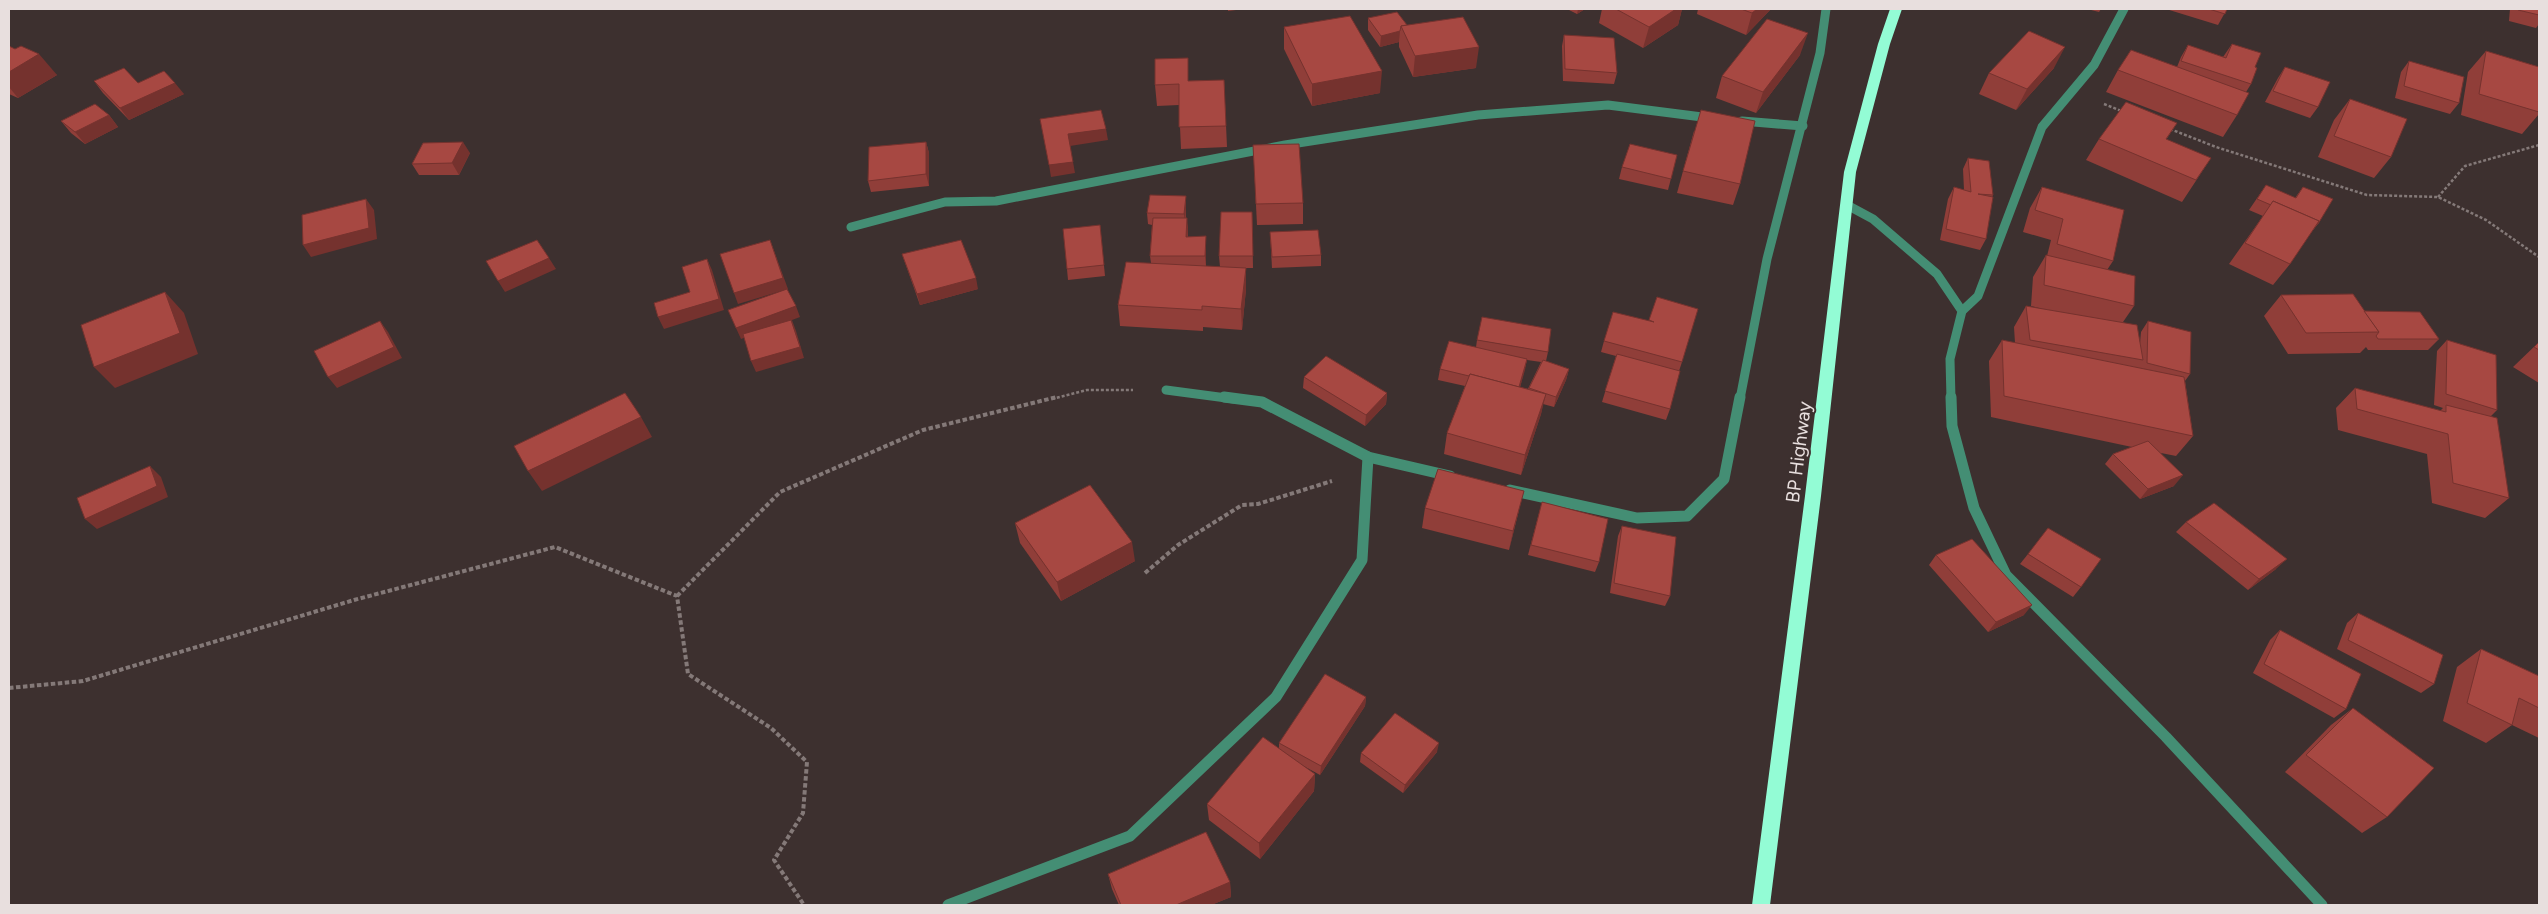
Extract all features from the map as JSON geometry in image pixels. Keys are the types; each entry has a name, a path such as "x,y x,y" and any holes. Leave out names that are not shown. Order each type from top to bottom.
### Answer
{"highway":[{"name":"BP Highway","path":"1761,905 1813,496 1850,172 1884,44 1896,9"}],"street":[{"path":"1502,488 1637,518 1687,516 1724,479 1767,259 1803,126 1823,40 1826,9"},
{"path":"2124,9 2094,66 2042,127 1978,296 1962,311 1950,359 1952,426 1974,508 2006,575 2166,738 2322,905"},
{"path":"851,227 945,202 996,201 1275,147 1478,114 1608,105 1718,119"},
{"path":"1737,121 1803,126"},
{"path":"1847,205 1873,219 1937,274 1962,311"},
{"path":"1166,390 1262,402 1368,457 1464,479"},
{"path":"948,905 1130,836 1276,696 1362,560 1368,457"}],"path":[{"path":"2072,92 2126,112"},
{"path":"2162,126 2216,147 2366,195 2438,198 2486,220 2539,256"},
{"path":"2438,198 2465,166 2539,145"},
{"path":"678,596 780,492 923,430 1087,390 1166,390"},
{"path":"1145,573 1178,545 1242,505 1258,504 1327,484"},
{"path":"9,688 83,681 354,600 555,547 678,596"},
{"path":"678,596 688,674 771,728 807,762 803,813 774,860 804,905"}],"building":[{"path":"1616,9 1676,9 1649,27"},
{"path":"1741,9 1757,9 1752,13"},
{"path":"2209,9 2227,9 2225,14"},
{"path":"2539,9 2539,15 2518,10"},
{"path":"1397,12 1407,25 1401,26 1400,31 1381,36 1368,18"},
{"path":"1350,16 1382,71 1312,84 1284,27"},
{"path":"1463,17 1479,47 1415,56 1401,26"},
{"path":"1767,19 1808,33 1763,92 1722,76"},
{"path":"2029,31 2065,47 2027,89 1989,73"},
{"path":"1564,35 1614,38 1617,73 1565,69"},
{"path":"2232,44 2261,53 2251,84 2181,61 2188,45 2226,58"},
{"path":"9,46 15,49 21,46 39,54 9,72"},
{"path":"2131,50 2249,93 2237,115 2118,70"},
{"path":"2486,51 2539,67 2539,112 2479,94"},
{"path":"1188,58 1188,81 1224,80 1226,126 1179,127 1179,84 1155,85 1155,59"},
{"path":"2409,61 2464,77 2459,103 2404,86"},
{"path":"2285,67 2330,82 2318,107 2273,91"},
{"path":"124,68 138,83 164,71 175,83 120,108 94,81"},
{"path":"2350,99 2407,119 2391,157 2334,136"},
{"path":"2126,102 2177,123 2166,139 2211,158 2196,180 2099,139"},
{"path":"95,104 109,115 75,132 61,121"},
{"path":"1101,110 1106,129 1068,134 1073,162 1049,165 1040,119"},
{"path":"1701,110 1755,121 1740,184 1683,171"},
{"path":"463,142 452,163 412,164 423,143"},
{"path":"926,142 926,174 868,181 869,147"},
{"path":"1299,144 1303,203 1256,204 1253,145"},
{"path":"1630,144 1677,155 1671,179 1622,167"},
{"path":"1968,158 1989,161 1993,195 1978,194 1993,197 1986,239 1946,229 1954,187 1971,192"},
{"path":"2266,185 2296,198 2303,187 2333,199 2318,224 2317,224 2319,221 2273,201 2271,205 2257,199"},
{"path":"2042,187 2124,210 2113,261 2057,244 2063,219 2035,210"},
{"path":"1150,195 1186,196 1184,214 1147,213"},
{"path":"366,199 369,228 303,245 302,215"},
{"path":"2273,201 2319,221 2290,264 2245,243"},
{"path":"1221,212 1252,212 1253,256 1219,256"},
{"path":"1153,218 1187,218 1186,237 1206,236 1205,256 1150,256"},
{"path":"1100,225 1104,265 1067,269 1063,229"},
{"path":"1318,230 1321,255 1272,257 1270,232"},
{"path":"537,240 549,258 498,281 486,261"},
{"path":"770,240 783,278 734,293 720,254"},
{"path":"961,240 976,278 917,294 902,254"},
{"path":"2046,255 2135,276 2134,306 2044,285"},
{"path":"707,259 719,299 658,317 654,303 690,292 682,267"},
{"path":"1126,262 1246,268 1241,309 1202,306 1202,310 1118,305"},
{"path":"787,289 796,306 736,328 728,310"},
{"path":"165,292 180,333 94,367 81,325"},
{"path":"2353,294 2379,332 2306,333 2281,295"},
{"path":"1657,297 1698,309 1682,362 1604,341 1613,312 1654,322 1649,320"},
{"path":"2026,306 2137,325 2143,360 2030,340"},
{"path":"2364,311 2420,312 2439,339 2378,339 2376,336 2379,332"},
{"path":"1482,317 1551,329 1548,352 1477,340"},
{"path":"791,320 800,347 751,361 743,334"},
{"path":"380,321 394,347 328,377 314,351"},
{"path":"2148,321 2191,332 2190,374 2147,363"},
{"path":"2002,340 2184,377 2193,436 2004,396"},
{"path":"2447,340 2496,355 2497,410 2446,394"},
{"path":"1449,341 1527,359 1519,387 1470,374 1469,376 1440,369"},
{"path":"2539,342 2539,350 2534,347"},
{"path":"1617,354 1680,371 1670,409 1605,391"},
{"path":"1326,356 1387,393 1366,415 1304,377"},
{"path":"1543,360 1569,369 1556,397 1529,388"},
{"path":"1470,374 1546,394 1525,455 1447,433"},
{"path":"2355,388 2446,412 2446,405 2497,418 2509,498 2453,483 2448,434 2357,409"},
{"path":"625,393 641,417 528,471 514,446"},
{"path":"2148,441 2183,475 2148,489 2113,454"},
{"path":"150,466 157,486 85,519 77,498"},
{"path":"1438,469 1524,491 1513,531 1425,508"},
{"path":"1090,485 1132,542 1057,582 1015,523"},
{"path":"1542,502 1608,519 1599,562 1531,545"},
{"path":"2214,503 2287,559 2259,579 2186,522"},
{"path":"1622,526 1676,537 1670,596 1614,583"},
{"path":"2048,528 2101,559 2081,587 2028,554"},
{"path":"1972,539 2032,605 1996,622 1936,555"},
{"path":"2358,613 2443,655 2434,684 2348,640"},
{"path":"2280,630 2361,674 2346,709 2264,664"},
{"path":"2481,649 2539,676 2539,708 2519,698 2512,725 2467,703"},
{"path":"1325,674 1366,697 1321,766 1279,743"},
{"path":"2353,708 2434,768 2387,817 2306,755"},
{"path":"1395,713 1439,743 1405,785 1361,753"},
{"path":"1263,737 1315,774 1259,843 1207,804"},
{"path":"1206,832 1230,882 1176,905 1121,905 1108,874"}]}
